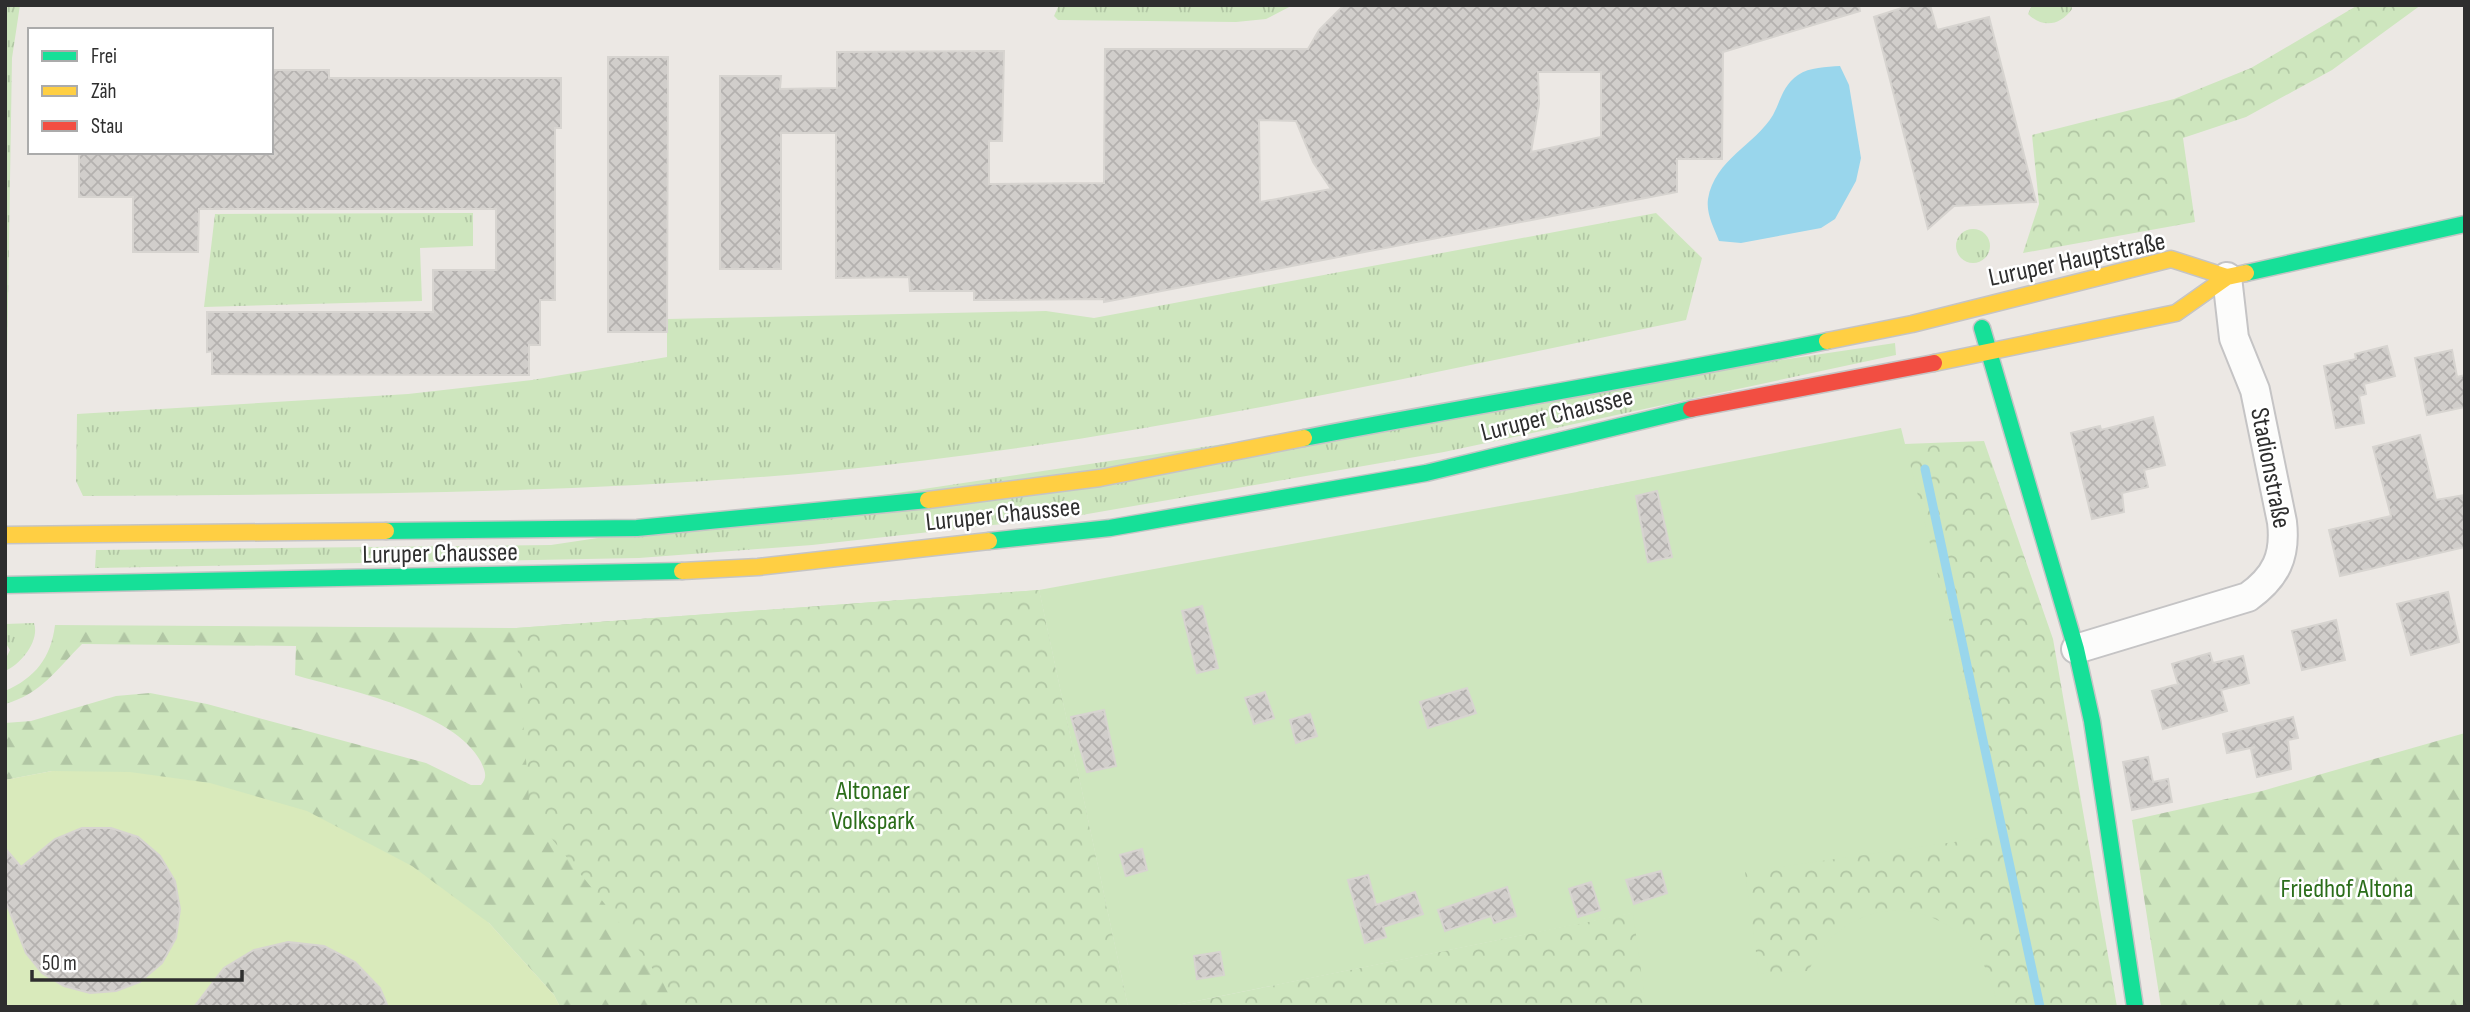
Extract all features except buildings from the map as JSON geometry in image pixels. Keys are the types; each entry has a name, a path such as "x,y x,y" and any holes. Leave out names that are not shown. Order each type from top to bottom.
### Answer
{"main road":[{"path":"1989,352 2176,313 2227,277 2465,224"},
{"name":"Luruper Hauptstraße","path":"1976,306 2171,259 2227,277"},
{"path":"1976,306 2076,649 2092,721 2135,1007"},
{"name":"Luruper Chaussee","path":"5,535 637,528 943,499 1100,478 1494,401 1642,379 1912,324 1976,306"},
{"name":"Luruper Chaussee","path":"5,585 638,574 758,567 1097,530 1426,473 1668,413 1989,352"}],"street":[{"name":"Stadionstraße","path":"2076,649 2248,597 2266,585 2278,567 2284,543 2282,522 2255,390 2237,352 2227,277"}],"green space":[{"path":"5,5 20,5 12,58 5,486"},
{"path":"1059,5 1293,5 1266,19 1236,22 1058,20 1054,16"},
{"path":"2032,5 2071,5 2072,9 2063,19 2046,23 2028,14"},
{"path":"2358,5 2421,5 2332,70 2246,117 2183,138 2195,222 2023,253 2039,204 2032,135 2174,99 2251,68"},
{"path":"473,213 473,246 420,248 422,301 204,307 215,214"},
{"path":"1656,213 1702,258 1686,320 1367,386 1153,426 938,459 830,471 644,485 457,492 83,496 76,481 77,414 408,394 532,380 667,357 667,319 1046,311 1094,318"},
{"path":"1973,229 1985,234 1990,246 1985,258 1973,263 1961,258 1956,246 1961,234"},
{"path":"1895,343 1896,355 1444,452 1076,516 812,545 639,558 95,568 96,550 551,545"},
{"path":"1901,428 2003,835 1745,872 1759,974 1808,971 1826,944 1844,927 1876,913 1901,911 1924,915 1946,925 1965,940 1981,959 1991,982 1997,1007 1646,1007 1633,913 1167,1007 1128,1007 1039,590 1577,492"},
{"path":"1984,441 2053,639 2117,1007 1167,1007 1675,904 1577,492 1656,477 2003,835 1904,444"},
{"name":"Altonaer Volkspark","path":"1039,590 1128,1007 560,1007 554,995 489,923 52,771 5,780 5,723 31,721 116,696 150,693 207,704 426,763 471,785 481,785 485,779 481,762 468,744 448,729 397,705 295,675 296,646 82,644 39,687 18,700 5,704 5,691 25,680 40,666 50,647 55,625 516,628"},
{"name":"Altonaer Volkspark","path":"1039,590 1128,1007 675,1007 663,983 613,914 530,812 516,628"},
{"path":"34,623 34,637 28,651 5,671 5,660 10,650 5,642 5,624"},
{"name":"Friedhof Altona","path":"2465,733 2465,1007 2161,1007 2132,820 2262,791"},
{"path":"52,771 130,772 210,783 307,811 412,866 489,923 554,995 560,1007 5,1007 5,780"}],"water":[{"path":"1840,66 1849,85 1861,158 1856,181 1835,219 1821,228 1741,243 1719,241 1708,210 1708,199 1719,173 1765,126 1793,79 1813,69"}],"waterway":[{"path":"1925,469 2040,1007"}],"traffic: fast":[{"path":"2246,273 2465,224"},
{"path":"1982,328 2076,649 2092,721 2135,1007"},
{"path":"1304,438 1827,341"},
{"path":"989,541 1110,528 1426,473 1691,409"},
{"path":"386,531 637,528 928,500"},
{"path":"5,585 682,571"}],"traffic: slow":[{"path":"1827,341 1912,324 2171,259 2227,277"},
{"path":"1934,363 2176,313 2227,277 2246,273"},
{"path":"928,500 1100,478 1304,438"},
{"path":"5,535 386,531"},
{"path":"682,571 758,567 989,541"}],"traffic: jam":[{"path":"1691,409 1934,363"}]}
